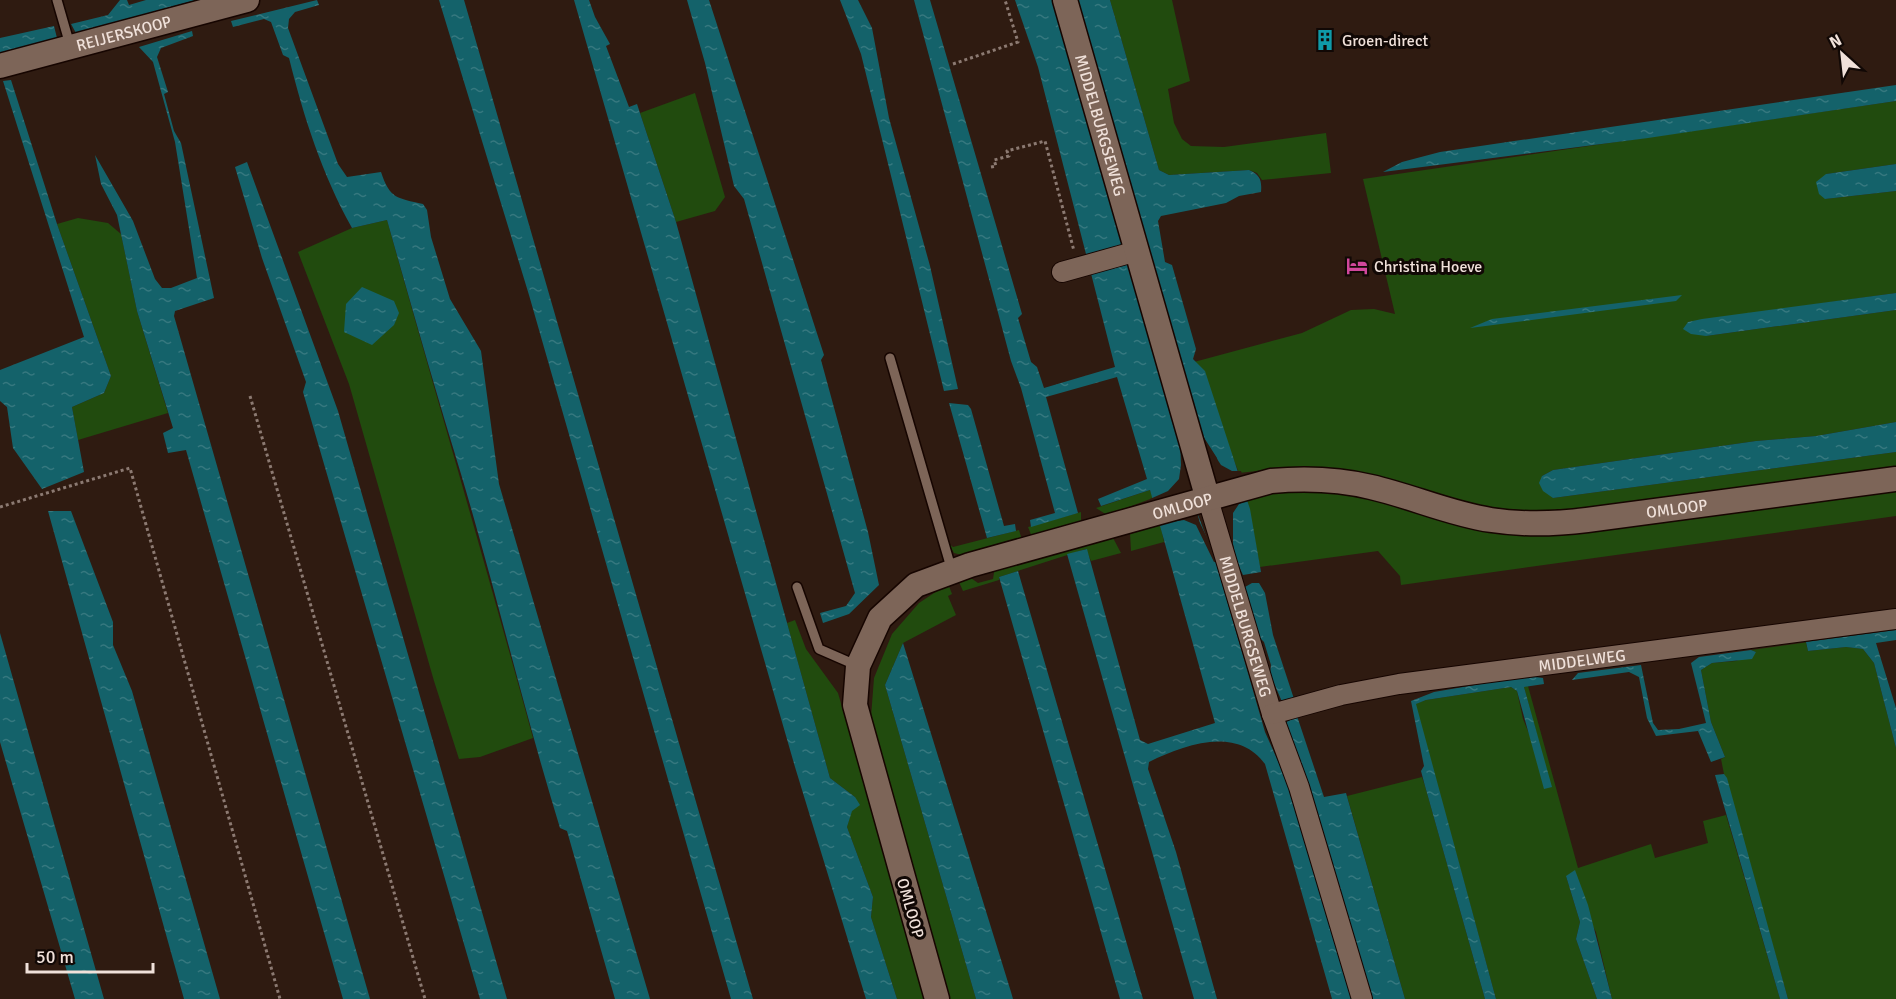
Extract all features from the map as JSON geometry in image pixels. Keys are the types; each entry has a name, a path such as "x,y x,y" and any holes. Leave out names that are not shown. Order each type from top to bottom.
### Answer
{"street":[{"name":"REIJERSKOOP","path":"0,66 69,43 247,0"},
{"name":"MIDDELBURGSEWEG","path":"1065,0 1207,496 1272,714 1299,788 1362,999"},
{"path":"1075,269 1137,251"},
{"name":"OMLOOP","path":"937,999 855,705 858,666 880,618 916,585 952,571 1255,483 1309,479 1341,481 1371,487 1489,520 1537,523 1587,520 1896,479"},
{"name":"MIDDELWEG","path":"1272,714 1341,695 1399,684 1896,619"}],"lane":[{"path":"57,0 69,43"},
{"path":"890,358 952,571"},
{"path":"797,587 819,649 858,666"}],"path":[{"path":"953,64 1018,42 1005,0"},
{"path":"992,167 996,166 994,160 1009,156 1007,151 1045,141 1073,241 1075,269"},
{"path":"250,396 425,999"},
{"path":"0,507 130,468 280,999"}],"green space":[{"path":"1110,0 1172,0 1190,81 1168,89 1174,123 1182,139 1191,146 1224,147 1326,133 1331,173 1262,180 1257,173 1249,170 1169,175 1159,170"},
{"path":"695,93 725,197 715,211 676,222 640,113"},
{"path":"1896,101 1896,164 1826,174 1825,199 1896,191 1896,293 1688,322 1706,336 1896,310 1896,422 1816,436 1756,441 1553,470 1542,476 1553,498 1896,452 1896,471 1590,513 1514,514 1316,468 1291,467 1239,473 1194,362 1302,333 1351,310 1374,309 1395,314 1363,179"},
{"path":"78,218 108,223 121,234 137,311 168,413 78,440 72,407 104,393 111,376 57,224"},
{"path":"387,220 533,738 480,757 459,759 434,681 349,384 298,252 352,228"},
{"path":"1896,488 1896,516 1401,585 1400,576 1378,551 1260,567 1247,498 1290,491 1357,493 1460,522"},
{"path":"1150,490 1153,498 1107,515 1096,508"},
{"path":"1081,512 1081,523 1032,537 1028,527"},
{"path":"1160,523 1164,542 1131,551 1130,533 1135,527"},
{"path":"1019,530 1022,540 962,555 954,553 949,544 953,547"},
{"path":"1112,536 1121,553 1091,561 1086,549 963,591 959,582 968,576 978,583 993,579 995,566"},
{"path":"949,586 952,594 948,596 956,615 903,643 885,685 976,999 946,999 870,730 874,678 892,634 919,603 943,587"},
{"path":"795,620 806,649 838,693 926,999 897,999 871,917 873,897 847,827 855,797 830,778 787,623"},
{"path":"1874,633 1806,643 1808,651 1846,647 1863,649 1874,663 1896,748 1896,999 1788,999 1724,774 1721,759 1725,757 1711,722 1701,670 1712,663 1736,661 1756,652 1751,650"},
{"path":"1528,686 1578,868 1651,844 1655,858 1708,843 1703,821 1726,815 1780,999 1612,999 1596,932 1566,876 1580,922 1576,939 1597,999 1496,999 1415,704 1426,700 1511,687 1517,691 1523,719 1551,787 1524,687"},
{"path":"1422,777 1485,999 1405,999 1347,796"}],"water":[{"path":"120,0 127,0 129,5 146,0 196,0 76,33 71,24 108,15"},
{"path":"317,0 319,5 295,12 289,19 288,28 338,164 347,177 381,172 388,188 396,196 423,204 427,210 431,237 450,299 481,351 499,484 650,999 615,999 567,831 560,828 547,784 474,518 387,220 352,228 323,166 289,58 283,55 271,22 264,19 233,27 231,21"},
{"path":"439,0 464,0 753,999 731,999 529,295"},
{"path":"574,0 589,0 595,17 610,44 606,46 629,107 637,104 676,222 830,778 855,797 860,805 852,811 847,827 873,897 871,917 897,999 866,999 795,767"},
{"path":"687,0 709,0 824,355 821,360 868,532 879,585 849,614 823,623 820,613 846,606 855,593 744,199 734,186 705,63"},
{"path":"840,0 858,0 872,28 889,118 930,266 958,389 944,391 861,54"},
{"path":"914,0 930,0 1022,314 1018,318 1031,362 1037,367 1044,388 1115,367 1038,67 1015,0 1053,0 1181,444 1182,472 1216,563 1265,732 1303,818 1354,999 1332,999 1265,764 1253,752 1240,745 1210,742 1163,755 1149,762 1148,769 1176,852 1217,999 1194,999 1067,554 1087,549 1140,740 1148,744 1215,723 1150,490 1101,506 1098,499 1147,479 1117,377 1046,397 1078,513 1031,527 1030,520 1055,513 1021,388 1011,361"},
{"path":"1078,0 1110,0 1159,170 1169,175 1249,170 1261,181 1261,192 1239,196 1226,203 1161,216 1158,221 1165,262 1172,265 1196,349 1193,359 1205,371 1250,509 1261,572 1243,575 1236,560 1217,458 1203,436"},
{"path":"54,26 57,38 0,53 0,38"},
{"path":"192,31 193,36 161,48 157,57 168,92 164,94 174,131 181,143 214,298 175,311 174,316 370,999 343,999 186,450 168,453 163,433 173,428 137,311 117,215 101,184 95,155 133,221 155,279 162,288 171,288 197,278 175,142 153,62 139,47"},
{"path":"11,80 57,224 111,376 104,393 72,407 84,472 42,489 13,448 7,407 0,401 0,370 84,337 3,81"},
{"path":"1896,85 1896,101 1648,138 1383,172 1402,162 1440,152"},
{"path":"247,162 338,411 507,999 480,999 303,392 306,382 262,258 235,167"},
{"path":"1896,164 1896,191 1825,199 1819,194 1816,182 1826,174"},
{"path":"362,287 394,301 399,313 394,325 372,345 344,332 346,304"},
{"path":"1896,293 1896,310 1706,336 1691,334 1683,329 1688,322 1702,319"},
{"path":"1682,295 1676,301 1470,328 1492,319"},
{"path":"949,403 968,405 971,409 1004,526 1015,524 1016,531 987,538"},
{"path":"1896,422 1896,452 1553,498 1543,491 1539,483 1542,476 1553,470 1756,441 1816,436"},
{"path":"48,511 71,511 113,622 113,645 132,691 220,999 184,999"},
{"path":"1018,571 1143,999 1120,999 999,577"},
{"path":"1252,583 1259,583 1265,593 1273,635 1295,702 1283,704 1270,674 1271,665 1264,642 1256,634 1245,587"},
{"path":"1896,630 1896,640 1876,643 1896,708 1896,748 1874,663 1863,649 1846,647 1808,651 1806,642"},
{"path":"0,633 104,999 75,999 0,742"},
{"path":"903,643 1013,999 976,999 885,685"},
{"path":"1751,650 1756,652 1752,659 1712,663 1701,670 1711,722 1725,757 1711,762 1698,731 1656,736 1647,718 1639,677 1629,672 1572,680 1578,673 1641,665 1653,723 1658,730 1679,729 1706,723 1691,663 1699,657"},
{"path":"1527,676 1543,678 1544,684 1524,687 1552,787 1544,789 1517,691 1511,687 1426,700 1416,704 1496,999 1485,999 1421,771 1424,766 1411,701 1434,692"},
{"path":"1297,716 1324,797 1346,793 1405,999 1370,999 1285,723"},
{"path":"1724,774 1788,999 1780,999 1715,775"},
{"path":"1575,870 1588,905 1612,999 1597,999 1576,939 1580,922 1566,876"}],"pier":[{"path":"1200,433 1221,465 1232,471 1241,471 1251,499 1239,504 1233,513 1233,556 1214,460"},
{"path":"1180,440 1184,443 1185,471 1200,523 1218,561 1214,562 1196,525 1184,520 1157,524 1150,499 1168,491 1179,479"}],"place":[{"name":"Groen-direct","path":"1325,40"},
{"name":"Christina Hoeve","path":"1357,266"}]}
